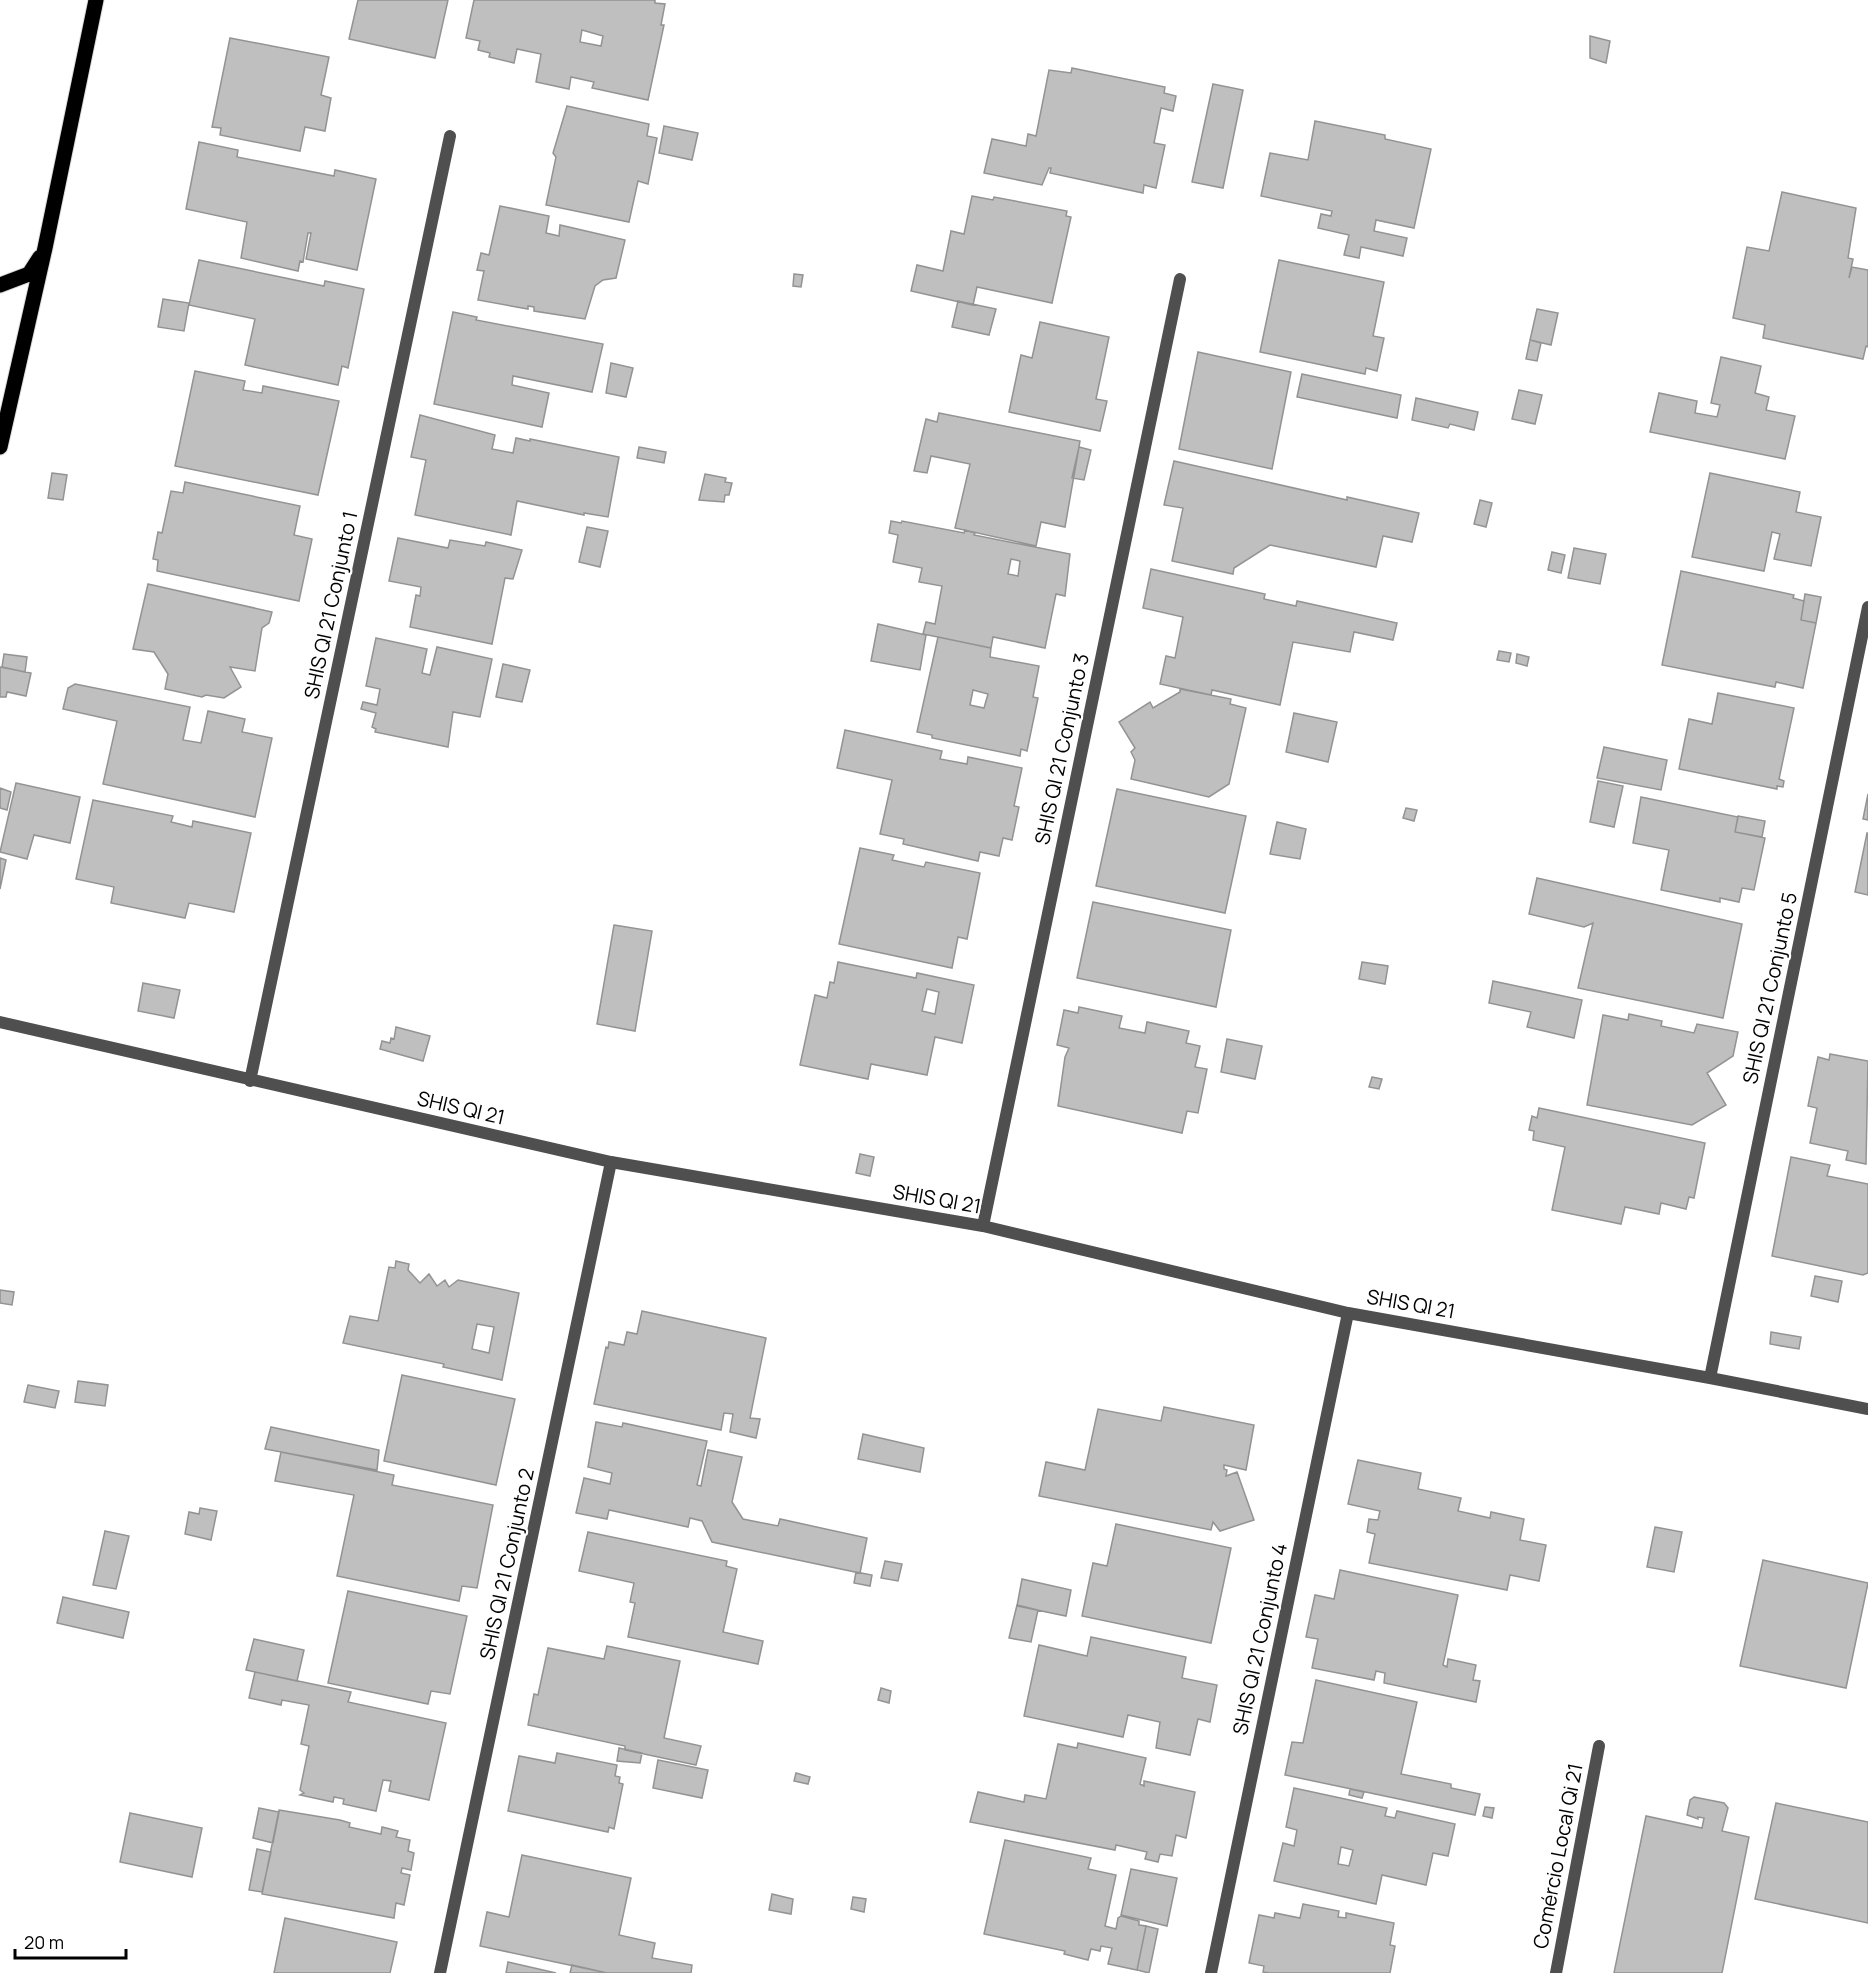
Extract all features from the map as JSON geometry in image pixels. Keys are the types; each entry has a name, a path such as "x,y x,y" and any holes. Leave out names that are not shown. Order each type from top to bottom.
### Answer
{"main road":[{"path":"0,446 45,248 96,0"},
{"path":"0,285 29,274 45,248"}],"street":[{"name":"SHIS QI 21 Conjunto 1","path":"250,1081 450,136"},
{"name":"SHIS QI 21 Conjunto 3","path":"983,1226 1180,279"},
{"name":"SHIS QI 21 Conjunto 5","path":"1710,1378 1868,607"},
{"name":"SHIS QI 21","path":"0,1022 612,1162 983,1226 1348,1313 1710,1378 1868,1409"},
{"name":"SHIS QI 21 Conjunto 2","path":"440,1973 612,1162"},
{"name":"SHIS QI 21 Conjunto 4","path":"1211,1973 1348,1313"},
{"name":"Comércio Local Qi 21","path":"1556,1973 1599,1746"}],"building":[{"path":"358,0 448,0 435,58 349,39"},
{"path":"474,0 655,0 655,3 665,4 661,25 664,25 648,100 592,88 594,82 571,77 569,89 536,82 541,54 517,49 514,63 489,57 490,53 478,50 480,41 466,38","holes":["582,30 603,36 601,46 580,42"]},
{"path":"1590,36 1610,41 1606,63 1590,58"},
{"path":"230,38 329,57 321,95 331,98 325,131 305,127 300,151 220,135 221,128 212,127"},
{"path":"1072,68 1165,87 1164,93 1176,96 1173,111 1161,108 1154,143 1165,145 1156,188 1144,185 1143,193 1050,173 1051,168 1042,185 984,173 992,139 1026,146 1028,134 1036,136 1049,70 1071,73"},
{"path":"1213,84 1243,90 1223,188 1192,182"},
{"path":"567,106 649,124 647,136 657,138 648,184 638,181 629,222 546,205 556,157 553,153"},
{"path":"1315,121 1385,135 1385,139 1431,149 1414,228 1376,220 1374,231 1407,238 1403,256 1361,247 1359,258 1344,255 1349,235 1318,228 1321,214 1331,216 1332,211 1261,196 1270,153 1308,160"},
{"path":"664,126 698,133 692,160 659,153"},
{"path":"199,142 238,150 237,157 334,176 335,170 376,179 357,270 306,259 311,233 308,233 303,262 300,261 298,271 241,258 247,222 186,209"},
{"path":"1782,192 1856,208 1848,258 1853,259 1849,278 1852,267 1868,270 1868,347 1866,346 1863,359 1763,338 1765,325 1733,318 1747,247 1769,251"},
{"path":"972,196 993,200 994,197 1067,211 1066,216 1071,217 1052,303 977,287 973,305 911,291 917,265 943,271 951,231 964,234"},
{"path":"500,206 549,216 546,233 559,236 560,225 625,240 616,278 603,280 595,286 585,319 534,311 534,307 528,306 528,309 478,300 484,271 477,270 481,253 489,255"},
{"path":"199,260 324,286 325,281 364,289 348,368 342,366 338,385 245,365 255,319 189,305"},
{"path":"1279,260 1384,282 1373,336 1384,338 1377,371 1366,368 1365,374 1260,352"},
{"path":"794,274 803,275 801,287 793,286"},
{"path":"163,299 189,303 184,331 158,327"},
{"path":"958,301 996,309 989,335 952,327"},
{"path":"1537,309 1558,313 1551,345 1530,340"},
{"path":"453,312 477,317 476,320 603,344 592,392 513,376 512,385 549,393 542,427 434,404"},
{"path":"1040,322 1109,337 1096,399 1107,401 1100,431 1009,412 1021,355 1032,358"},
{"path":"1530,340 1541,343 1537,361 1526,359"},
{"path":"1198,352 1291,372 1272,469 1179,449"},
{"path":"1721,357 1761,366 1755,393 1769,397 1766,410 1795,416 1785,459 1650,432 1659,393 1697,401 1695,413 1717,417 1720,405 1711,403"},
{"path":"611,363 633,368 626,397 606,393"},
{"path":"195,371 245,381 243,390 262,393 263,386 339,401 318,495 175,466"},
{"path":"1302,374 1401,395 1397,418 1297,397"},
{"path":"1519,390 1542,395 1535,424 1512,419"},
{"path":"1416,398 1478,412 1474,430 1450,424 1448,428 1412,420"},
{"path":"939,413 1080,441 1065,527 1041,522 1036,546 955,528 970,464 931,456 927,473 914,471 926,419 937,422"},
{"path":"420,415 495,435 492,449 513,453 516,438 619,457 608,517 584,513 584,515 517,501 511,535 415,515 426,460 411,457"},
{"path":"639,447 666,452 664,463 637,458"},
{"path":"1079,447 1091,450 1084,480 1072,478"},
{"path":"1174,461 1347,500 1347,497 1419,513 1412,542 1383,536 1376,567 1270,545 1234,568 1233,574 1172,561 1183,508 1164,505"},
{"path":"52,473 67,475 63,500 48,498"},
{"path":"1710,473 1800,492 1796,512 1821,517 1811,566 1774,559 1780,534 1772,532 1764,571 1692,557"},
{"path":"705,474 726,478 725,482 732,483 729,495 725,495 724,502 699,500"},
{"path":"185,482 300,506 294,535 312,539 299,601 157,571 158,560 153,559 158,532 162,533 171,491 183,493"},
{"path":"1480,500 1492,503 1486,527 1474,524"},
{"path":"891,521 901,523 902,521 964,533 965,530 975,533 974,535 1070,554 1065,596 1056,594 1045,648 993,637 991,648 923,634 926,622 935,624 942,586 919,582 922,568 893,562 898,535 889,533","holes":["1011,559 1020,561 1018,576 1008,574"]},
{"path":"587,527 608,531 600,567 579,562"},
{"path":"398,538 448,548 450,540 485,546 486,542 522,550 513,579 505,578 492,644 410,627 416,595 420,596 421,587 389,581"},
{"path":"1574,548 1606,554 1600,584 1568,578"},
{"path":"1552,552 1565,555 1561,573 1548,570"},
{"path":"1151,569 1265,594 1264,599 1296,606 1297,601 1397,623 1393,640 1354,632 1350,652 1293,642 1280,705 1212,690 1211,695 1160,684 1166,656 1175,658 1183,617 1143,608"},
{"path":"1681,571 1794,595 1793,598 1804,601 1801,620 1816,623 1803,688 1776,682 1775,687 1662,665"},
{"path":"148,584 272,612 269,623 262,628 255,671 230,667 241,687 224,698 206,695 202,697 165,689 168,674 154,652 133,649"},
{"path":"1805,594 1821,597 1816,623 1801,620"},
{"path":"878,624 926,635 920,670 871,661"},
{"path":"938,637 991,648 990,657 1039,666 1033,697 1038,698 1027,751 1021,749 1020,756 932,738 932,735 917,732","holes":["973,690 988,694 984,708 970,705"]},
{"path":"376,638 427,649 422,673 430,675 437,647 492,659 480,717 453,712 448,747 375,732 376,729 372,727 376,713 361,709 363,702 377,705 380,689 366,686"},
{"path":"1499,651 1511,653 1509,662 1497,660"},
{"path":"4,654 27,657 25,672 2,667"},
{"path":"1517,654 1529,657 1527,666 1516,663"},
{"path":"503,664 530,670 522,702 496,697"},
{"path":"0,667 31,673 26,696 7,692 6,697 0,697"},
{"path":"75,684 190,707 183,740 201,743 208,711 245,719 242,732 272,738 255,817 103,784 117,721 63,709 68,688"},
{"path":"1180,689 1231,699 1230,704 1246,708 1229,784 1209,797 1131,779 1135,760 1131,752 1135,748 1119,722 1150,702 1153,708 1180,692"},
{"path":"1718,693 1794,708 1779,779 1784,781 1783,787 1777,786 1777,789 1679,769 1689,719 1712,724"},
{"path":"1294,713 1337,722 1328,762 1286,752"},
{"path":"845,730 942,751 940,759 967,764 968,757 1022,768 1014,806 1019,807 1012,840 1003,838 999,856 980,852 978,861 903,844 904,839 880,834 892,780 837,768"},
{"path":"1604,747 1667,760 1661,790 1597,778"},
{"path":"1598,781 1623,786 1614,827 1590,822"},
{"path":"16,783 80,797 70,843 34,835 27,859 0,852"},
{"path":"0,788 11,792 7,810 0,808"},
{"path":"1117,789 1246,816 1225,913 1096,886"},
{"path":"1868,794 1868,820 1863,819"},
{"path":"1641,797 1738,817 1735,832 1765,838 1754,890 1742,888 1739,902 1720,898 1720,902 1661,890 1669,850 1633,843"},
{"path":"93,800 173,816 171,822 192,827 193,821 251,833 234,912 189,903 185,918 111,903 114,887 76,879"},
{"path":"1406,808 1417,810 1414,821 1403,818"},
{"path":"1738,816 1765,821 1762,837 1735,832"},
{"path":"1277,822 1306,829 1300,859 1270,854"},
{"path":"1868,833 1868,895 1855,892"},
{"path":"860,848 894,855 892,860 924,867 926,862 980,873 967,939 958,937 952,968 839,944"},
{"path":"0,858 6,860 0,889"},
{"path":"1537,878 1742,924 1723,1018 1578,988 1593,923 1584,927 1529,914"},
{"path":"1093,902 1231,930 1216,1007 1077,978"},
{"path":"614,925 652,931 635,1031 597,1024"},
{"path":"838,962 916,978 917,973 974,985 962,1043 935,1037 927,1075 871,1064 868,1079 800,1065 815,995 827,998 830,982 834,983","holes":["927,989 939,992 935,1014 922,1011"]},
{"path":"1362,962 1388,966 1385,984 1359,979"},
{"path":"1493,981 1582,1000 1574,1038 1527,1027 1531,1012 1489,1003"},
{"path":"143,983 180,990 174,1018 138,1011"},
{"path":"1079,1007 1122,1016 1119,1028 1145,1033 1147,1022 1189,1031 1186,1043 1200,1046 1195,1067 1207,1069 1198,1113 1187,1111 1182,1133 1058,1106 1065,1057 1069,1048 1057,1045 1064,1010 1078,1013"},
{"path":"1629,1014 1662,1021 1661,1026 1694,1033 1697,1024 1738,1032 1733,1056 1707,1073 1726,1105 1692,1125 1587,1105 1603,1015 1628,1020"},
{"path":"396,1027 430,1036 423,1061 380,1049 382,1041 390,1043 391,1038 394,1039"},
{"path":"1227,1039 1262,1046 1255,1079 1221,1072"},
{"path":"1830,1054 1868,1061 1866,1164 1846,1160 1848,1151 1810,1143 1817,1108 1808,1106 1818,1057 1829,1060"},
{"path":"1372,1077 1382,1079 1379,1089 1369,1087"},
{"path":"1539,1108 1705,1143 1694,1198 1689,1197 1686,1209 1661,1203 1659,1214 1625,1207 1621,1224 1552,1210 1565,1147 1533,1140 1534,1131 1529,1130 1532,1116 1537,1118"},
{"path":"860,1154 874,1157 870,1176 856,1173"},
{"path":"1791,1157 1830,1165 1827,1176 1868,1184 1868,1273 1863,1275 1772,1256"},
{"path":"396,1261 409,1264 408,1270 420,1283 429,1274 437,1286 445,1280 449,1287 458,1280 519,1293 502,1380 443,1367 444,1364 343,1343 350,1316 378,1321 389,1267 395,1268","holes":["477,1324 494,1327 489,1353 472,1349"]},
{"path":"1815,1276 1842,1281 1838,1302 1811,1296"},
{"path":"0,1290 14,1292 12,1305 0,1303"},
{"path":"642,1311 766,1338 750,1418 760,1419 756,1438 730,1432 733,1414 724,1413 721,1430 594,1404 606,1347 608,1348 609,1342 624,1345 627,1332 637,1334"},
{"path":"1771,1332 1801,1337 1799,1349 1770,1344"},
{"path":"402,1375 515,1399 496,1485 384,1461"},
{"path":"78,1381 108,1385 105,1406 75,1402"},
{"path":"28,1385 59,1391 55,1408 24,1402"},
{"path":"1164,1407 1254,1425 1246,1470 1224,1465 1224,1469 1227,1470 1226,1476 1237,1472 1254,1520 1220,1531 1213,1522 1211,1530 1039,1496 1046,1462 1085,1470 1098,1409 1161,1421"},
{"path":"596,1422 622,1427 623,1423 707,1441 697,1485 701,1486 708,1450 742,1457 732,1502 743,1519 778,1526 780,1519 867,1538 860,1573 712,1542 702,1521 690,1518 688,1527 609,1510 607,1519 576,1513 584,1478 610,1484 612,1473 588,1467"},
{"path":"271,1427 379,1450 377,1470 265,1449"},
{"path":"863,1434 924,1448 920,1472 858,1459"},
{"path":"281,1452 394,1475 392,1485 493,1505 477,1588 462,1586 459,1601 337,1576 354,1495 275,1481"},
{"path":"1358,1460 1421,1473 1418,1489 1461,1498 1458,1511 1490,1518 1491,1512 1524,1519 1520,1540 1546,1545 1539,1581 1510,1575 1507,1590 1369,1563 1375,1534 1367,1532 1369,1519 1378,1520 1380,1511 1348,1504"},
{"path":"200,1508 217,1511 211,1540 185,1534 189,1512 199,1514"},
{"path":"1116,1524 1231,1548 1211,1643 1082,1616 1093,1563 1107,1566"},
{"path":"1655,1527 1682,1532 1674,1572 1647,1567"},
{"path":"105,1531 129,1536 116,1589 93,1585"},
{"path":"588,1532 727,1561 726,1566 737,1569 723,1632 763,1641 758,1664 628,1637 635,1603 630,1602 634,1583 579,1571"},
{"path":"1763,1560 1868,1583 1846,1688 1740,1666"},
{"path":"885,1561 902,1564 898,1581 881,1578"},
{"path":"1340,1570 1458,1595 1443,1665 1447,1667 1448,1659 1476,1665 1473,1680 1480,1681 1476,1702 1384,1683 1385,1673 1376,1671 1374,1680 1312,1668 1318,1639 1306,1637 1315,1595 1334,1599"},
{"path":"856,1572 872,1575 870,1586 854,1583"},
{"path":"1022,1579 1071,1590 1066,1616 1017,1606"},
{"path":"348,1591 467,1616 450,1694 431,1691 428,1704 328,1683"},
{"path":"63,1597 129,1612 123,1638 57,1623"},
{"path":"1017,1605 1038,1610 1031,1642 1009,1638"},
{"path":"1091,1637 1186,1657 1182,1678 1217,1685 1210,1722 1198,1719 1190,1755 1156,1748 1160,1722 1128,1715 1123,1737 1024,1716 1039,1645 1087,1656"},
{"path":"254,1639 304,1650 297,1681 246,1670"},
{"path":"607,1646 680,1661 664,1738 701,1746 696,1765 625,1750 625,1746 528,1725 534,1694 538,1695 548,1648 604,1659"},
{"path":"255,1672 351,1692 348,1702 446,1723 429,1800 389,1791 391,1781 383,1780 376,1811 343,1804 344,1799 334,1797 333,1802 300,1795 304,1793 300,1790 309,1746 301,1744 309,1705 282,1700 281,1705 249,1698"},
{"path":"1316,1680 1417,1702 1401,1774 1451,1784 1451,1788 1480,1794 1475,1815 1285,1775 1292,1742 1303,1743"},
{"path":"881,1688 891,1691 889,1703 878,1700"},
{"path":"1078,1743 1146,1758 1140,1784 1144,1786 1144,1781 1195,1792 1186,1838 1176,1835 1172,1856 1160,1854 1158,1862 1145,1859 1147,1852 1116,1845 1115,1850 970,1822 978,1792 1024,1802 1025,1795 1046,1799 1058,1744 1077,1748"},
{"path":"619,1748 642,1753 640,1763 617,1761"},
{"path":"557,1753 617,1765 615,1776 620,1777 619,1783 623,1784 614,1829 609,1827 608,1832 508,1811 519,1756 555,1763"},
{"path":"658,1760 708,1770 702,1798 653,1788"},
{"path":"796,1773 810,1777 808,1784 794,1781"},
{"path":"1294,1788 1387,1808 1385,1816 1395,1818 1397,1811 1455,1824 1448,1856 1433,1853 1426,1885 1382,1875 1376,1904 1274,1881 1283,1843 1294,1846 1297,1830 1286,1827","holes":["1341,1847 1353,1850 1349,1866 1338,1864"]},
{"path":"1350,1789 1364,1792 1362,1798 1349,1795"},
{"path":"1694,1797 1724,1803 1728,1808 1722,1831 1749,1837 1722,1973 1614,1973 1646,1816 1702,1828 1704,1818 1698,1817 1698,1819 1687,1815 1690,1800"},
{"path":"1776,1803 1868,1822 1868,1923 1755,1899"},
{"path":"1485,1807 1494,1808 1492,1818 1483,1816"},
{"path":"259,1808 279,1812 273,1843 253,1838"},
{"path":"279,1810 340,1820 350,1823 349,1827 381,1834 382,1827 398,1831 396,1837 410,1840 408,1851 414,1853 411,1870 402,1868 401,1873 410,1875 404,1905 396,1903 394,1918 262,1894"},
{"path":"130,1813 202,1828 192,1877 120,1862"},
{"path":"1005,1840 1091,1858 1088,1869 1116,1875 1105,1926 1116,1929 1118,1918 1121,1916 1139,1921 1139,1925 1146,1926 1137,1970 1108,1964 1112,1948 1101,1946 1100,1951 1091,1949 1088,1960 1064,1954 1065,1951 984,1934"},
{"path":"257,1849 271,1852 262,1892 249,1890"},
{"path":"522,1855 631,1878 619,1935 655,1943 652,1958 692,1965 691,1973 607,1973 480,1946 487,1912 509,1917"},
{"path":"1131,1869 1177,1878 1167,1926 1121,1915"},
{"path":"772,1894 793,1899 791,1914 769,1910"},
{"path":"853,1897 866,1899 864,1912 851,1909"},
{"path":"1303,1904 1339,1911 1338,1917 1346,1918 1346,1913 1394,1923 1390,1945 1395,1946 1390,1973 1270,1973 1263,1972 1264,1966 1249,1963 1259,1915 1274,1918 1275,1913 1300,1918"},
{"path":"285,1918 397,1942 390,1973 274,1973"},
{"path":"1146,1926 1158,1929 1149,1973 1137,1970"},
{"path":"508,1962 556,1973 506,1973"},
{"path":"572,1965 607,1973 570,1973"}]}
